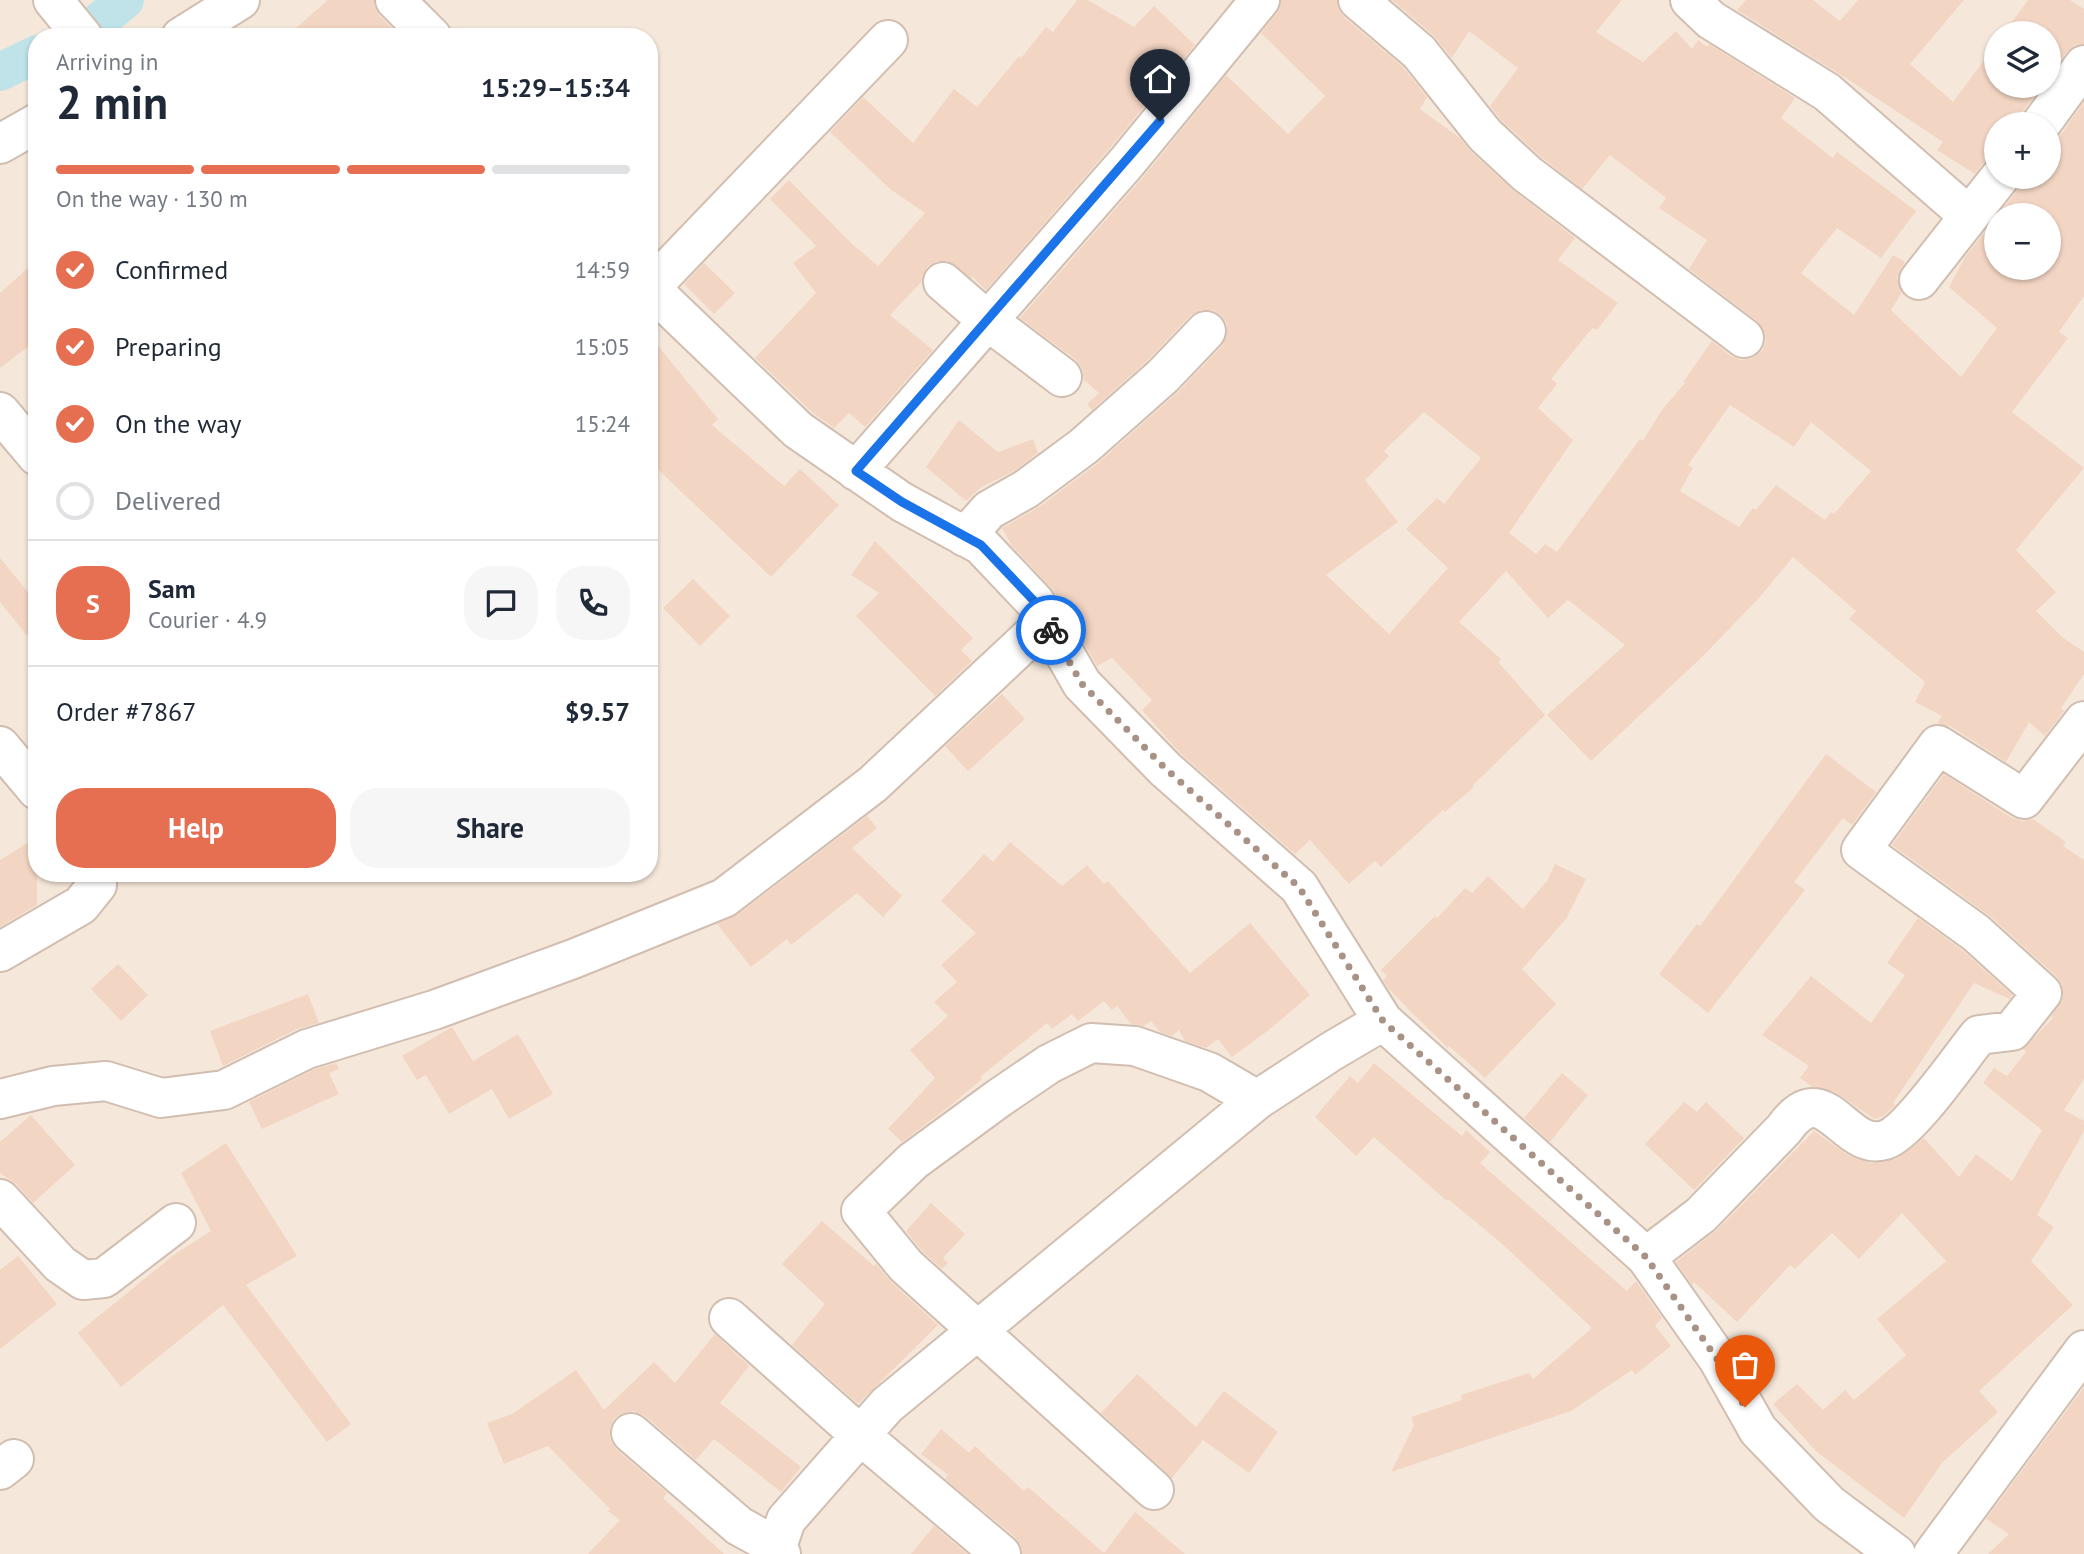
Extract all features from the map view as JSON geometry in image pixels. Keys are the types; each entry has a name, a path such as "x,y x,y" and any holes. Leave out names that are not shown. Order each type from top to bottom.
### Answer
{"street":[{"path":"195,28 240,0"},
{"path":"396,0 423,28"},
{"path":"856,471 1127,162 1260,0"},
{"path":"1358,0 1419,52 1485,135 1527,174 1744,338"},
{"path":"1690,0 1711,20 1827,92 1969,216"},
{"path":"658,279 888,40"},
{"path":"2050,112 2084,65"},
{"path":"0,144 28,127"},
{"path":"1919,279 1990,189"},
{"path":"943,282 988,321 1062,377"},
{"path":"658,295 798,430 902,502 981,545 1035,602 1082,684 1166,769 1299,887 1383,1021 1646,1257 1717,1359 1758,1430 1829,1504 1896,1554"},
{"path":"965,537 989,510 1026,489 1084,446 1163,376 1206,331"},
{"path":"0,412 28,445"},
{"path":"0,1099 53,1086 106,1081 161,1098 224,1090 307,1049 459,1001 573,959 724,898 873,784 1046,622"},
{"path":"1646,1257 1701,1216 1794,1116 1807,1108 1817,1109 1838,1118 1862,1139 1874,1142 1885,1140 1897,1134 1913,1117 1979,1035 2012,1031 2042,993 1976,933 1861,850 1938,745 2024,799 2084,721"},
{"path":"0,746 28,779"},
{"path":"0,952 81,905 97,882"},
{"path":"631,1433 739,1526 779,1550 786,1520 887,1405 1257,1100 1383,1021"},
{"path":"1154,1490 906,1266 861,1211 913,1161 1049,1064 1091,1043 1135,1046 1209,1072 1257,1100"},
{"path":"0,1199 60,1264 83,1280 104,1278 176,1223"},
{"path":"729,1318 860,1435 1001,1554"},
{"path":"1933,1554 2084,1350"}],"shaded area":[{"path":"0,0 2084,0 2084,1554 0,1554"}],"building":[{"path":"328,0 374,0 379,15 392,28 296,28"},
{"path":"1077,0 1088,0 1134,27 1154,6 1195,45 1110,148 986,290 972,276 972,279 948,261 937,261 927,267 922,281 890,315 933,350 865,427 849,413 834,428 813,413 755,358 816,293 793,263 816,246 770,199 789,180 851,243 878,266 925,213 890,189 830,132 863,97 913,143 954,89 977,107 1046,27 1053,32"},
{"path":"1281,0 1337,0 1338,8 1344,17 1403,67 1427,97 1420,109 1460,138 1470,151 1514,191 1575,238 1558,260 1618,303 1597,330 1593,328 1589,332 1551,379 1557,384 1538,408 1573,440 1509,533 1536,554 1545,544 1557,552 1640,439 1643,441 1661,411 1685,383 1683,382 1712,341 1731,356 1741,360 1752,358 1762,351 1766,341 1764,330 1757,321 1689,269 1707,240 1659,208 1666,198 1610,155 1582,189 1541,157 1501,120 1490,106 1518,68 1469,31 1452,58 1433,35 1392,0 1622,0 1596,32 1643,62 1676,31 1692,49 1698,40 1707,47 1709,44 1795,98 1781,118 1833,158 1837,152 1916,211 1881,258 1837,228 1801,273 1854,315 1893,255 1905,262 1897,278 1902,292 1891,310 1961,377 1997,328 1949,287 1965,257 1984,233 1984,280 2061,280 2061,203 2008,203 2018,189 2061,189 2061,134 2084,102 2084,296 2059,332 2068,338 2012,412 2084,468 2016,550 2056,592 2036,611 2062,637 2084,652 2084,674 2061,708 2064,711 2045,736 2029,722 2006,762 1950,726 1937,723 1942,716 1915,702 1925,682 1849,619 1856,611 1793,557 1759,598 1703,656 1591,761 1547,715 1625,645 1568,600 1548,618 1506,571 1459,622 1501,659 1498,662 1545,715 1473,785 1474,787 1445,812 1443,810 1381,867 1375,861 1349,884 1310,840 1295,854 1180,753 1142,710 1152,700 1112,658 1097,666 1054,591 1012,546 1002,528 1039,507 1097,464 1178,392 1222,346 1227,335 1227,324 1221,315 1212,310 1201,310 1191,315 1148,360 1092,410 1087,404 1099,393 1084,380 1082,369 1076,360 1020,318 1144,176 1226,75 1288,134 1325,96 1261,33 1277,13","holes":["1730,405 1794,447 1811,422 1871,471 1834,514 1831,512 1825,520 1776,485 1739,527 1680,491 1693,468 1688,465","1424,412 1481,458 1444,504 1437,498 1406,529 1448,568 1389,634 1326,575 1398,522 1365,480 1389,456 1384,451"]},
{"path":"1746,0 1813,0 1840,21 1858,0 1964,0 1910,64 1953,102 1984,60 1984,98 2033,98 2023,112 1984,112 1984,162 1975,174 1937,150 1943,142 1737,10"},
{"path":"2028,0 2070,0 2084,9 2084,44 2075,45 2061,60 2061,21 2013,21"},
{"path":"704,263 735,293 714,314 684,284"},
{"path":"28,268 28,347 0,368 0,293"},
{"path":"658,346 718,419 712,425 784,486 800,469 839,505 771,577 658,470"},
{"path":"959,420 998,452 1033,439 1038,453 1014,471 980,488 966,501 926,467"},
{"path":"875,541 973,638 961,650 972,661 935,696 856,616 879,593 851,575"},
{"path":"0,558 28,592 28,637 0,602"},
{"path":"693,579 730,616 700,646 663,608"},
{"path":"1002,694 1025,719 968,771 945,746"},
{"path":"1826,754 1876,792 1852,825 1843,818 1794,882 1805,890 1708,1013 1659,974 1697,924 1700,926"},
{"path":"1944,774 2012,818 2023,821 2033,819 2066,842 2063,846 2084,860 2084,1079 2064,1110 2084,1121 2084,1131 2037,1215 2054,1227 2031,1261 2073,1305 1979,1391 1998,1412 1942,1463 1904,1518 1817,1452 1773,1404 1797,1384 1823,1410 1845,1390 1854,1400 1906,1355 1877,1319 1946,1261 1902,1213 1859,1259 1832,1233 1795,1269 1790,1265 1737,1322 1694,1282 1692,1285 1676,1262 1717,1230 1814,1131 1849,1156 1871,1163 1896,1159 1924,1138 1959,1177 1976,1154 2012,1181 2042,1130 1983,1083 1994,1068 2007,1076 2026,1052 2023,1049 2053,1018 2051,1017 2063,997 2062,985 2057,977 1991,917 1892,845"},
{"path":"867,816 877,828 852,848 902,896 883,917 857,893 791,945 787,939 751,967 717,924 737,915"},
{"path":"1010,842 1062,886 1087,865 1104,884 1108,881 1190,973 1250,923 1310,995 1232,1057 1218,1039 1206,1048 1185,1041 1179,1030 1172,1036 1160,1032 1151,1021 1144,1026 1131,1024 1117,1006 1112,1010 1104,1001 1078,1021 1072,1014 1052,1029 1047,1023 980,1077 982,1079 950,1106 902,1142 888,1129 935,1078 910,1050 948,1016 934,1002 957,982 941,965 976,933 941,901 984,854 993,862"},
{"path":"28,843 28,882 37,882 37,905 0,927 0,860"},
{"path":"1555,864 1586,879 1566,919 1522,969 1556,1004 1485,1078 1449,1046 1448,1048 1410,1011 1389,989 1383,980 1387,976 1381,970 1465,888 1472,893 1488,876 1523,909 1547,881"},
{"path":"1918,918 1962,950 2012,995 2010,999 1974,983 1893,1103 1895,1105 1883,1116 1874,1119 1835,1092 1812,1087 1800,1078 1809,1066 1762,1035 1811,976 1871,1023 1905,975 1887,963"},
{"path":"118,964 148,995 121,1021 91,989"},
{"path":"308,994 319,1023 297,1029 223,1066 210,1031"},
{"path":"452,1027 473,1061 518,1034 553,1094 509,1119 492,1089 449,1114 426,1075 417,1080 402,1056"},
{"path":"336,1063 339,1069 329,1073 339,1094 262,1129 249,1102 315,1069"},
{"path":"1374,1063 1462,1136 1466,1130 1490,1152 1480,1163 1627,1291 1636,1281 1662,1318 1655,1326 1671,1346 1635,1375 1632,1370 1571,1411 1391,1472 1414,1425 1411,1417 1462,1400 1461,1395 1529,1373 1533,1379 1592,1328 1500,1242 1448,1199 1447,1201 1374,1137 1356,1156 1315,1117 1350,1076 1358,1083"},
{"path":"1562,1073 1588,1095 1550,1142 1524,1118"},
{"path":"1684,1102 1697,1112 1706,1102 1744,1138 1694,1190 1645,1144"},
{"path":"31,1115 75,1165 33,1203 16,1184 0,1173 0,1142"},
{"path":"226,1143 297,1256 246,1285 351,1424 327,1442 223,1305 121,1387 78,1333 175,1254 211,1231 181,1173"},
{"path":"931,1203 965,1234 943,1258 948,1263 942,1269 922,1251 906,1231"},
{"path":"822,1221 874,1266 876,1264 891,1282 938,1325 858,1404 792,1345 825,1304 782,1264"},
{"path":"18,1256 57,1304 0,1349 0,1270"},
{"path":"715,1334 749,1366 720,1403 801,1467 781,1492 714,1439 696,1460 645,1416 634,1411 623,1413 614,1419 610,1428 610,1440 616,1449 667,1493 663,1498 724,1554 588,1554 620,1520 608,1511 610,1509 548,1446 504,1464 487,1423 512,1414 576,1370 604,1410 654,1362 675,1383"},
{"path":"1137,1374 1196,1427 1224,1391 1278,1432 1249,1473 1203,1440 1172,1478 1101,1413"},
{"path":"2084,1387 2084,1554 1988,1554 2009,1534 1986,1519"},
{"path":"941,1429 969,1453 975,1446 1024,1491 1028,1487 1104,1553 1135,1512 1185,1554 1022,1554 1021,1546 1015,1537 945,1479 948,1475 921,1454"},
{"path":"934,1526 967,1554 911,1554"}],"waterway":[{"path":"91,28 125,0"},
{"path":"0,72 28,58"}],"way so far":[{"path":"1051,630 1082,684 1166,769 1299,887 1383,1021 1479,1110 1646,1257 1717,1359 1745,1407"}],"route":[{"path":"1051,630 1035,602 981,545 902,502 856,471 1160,121"}]}
